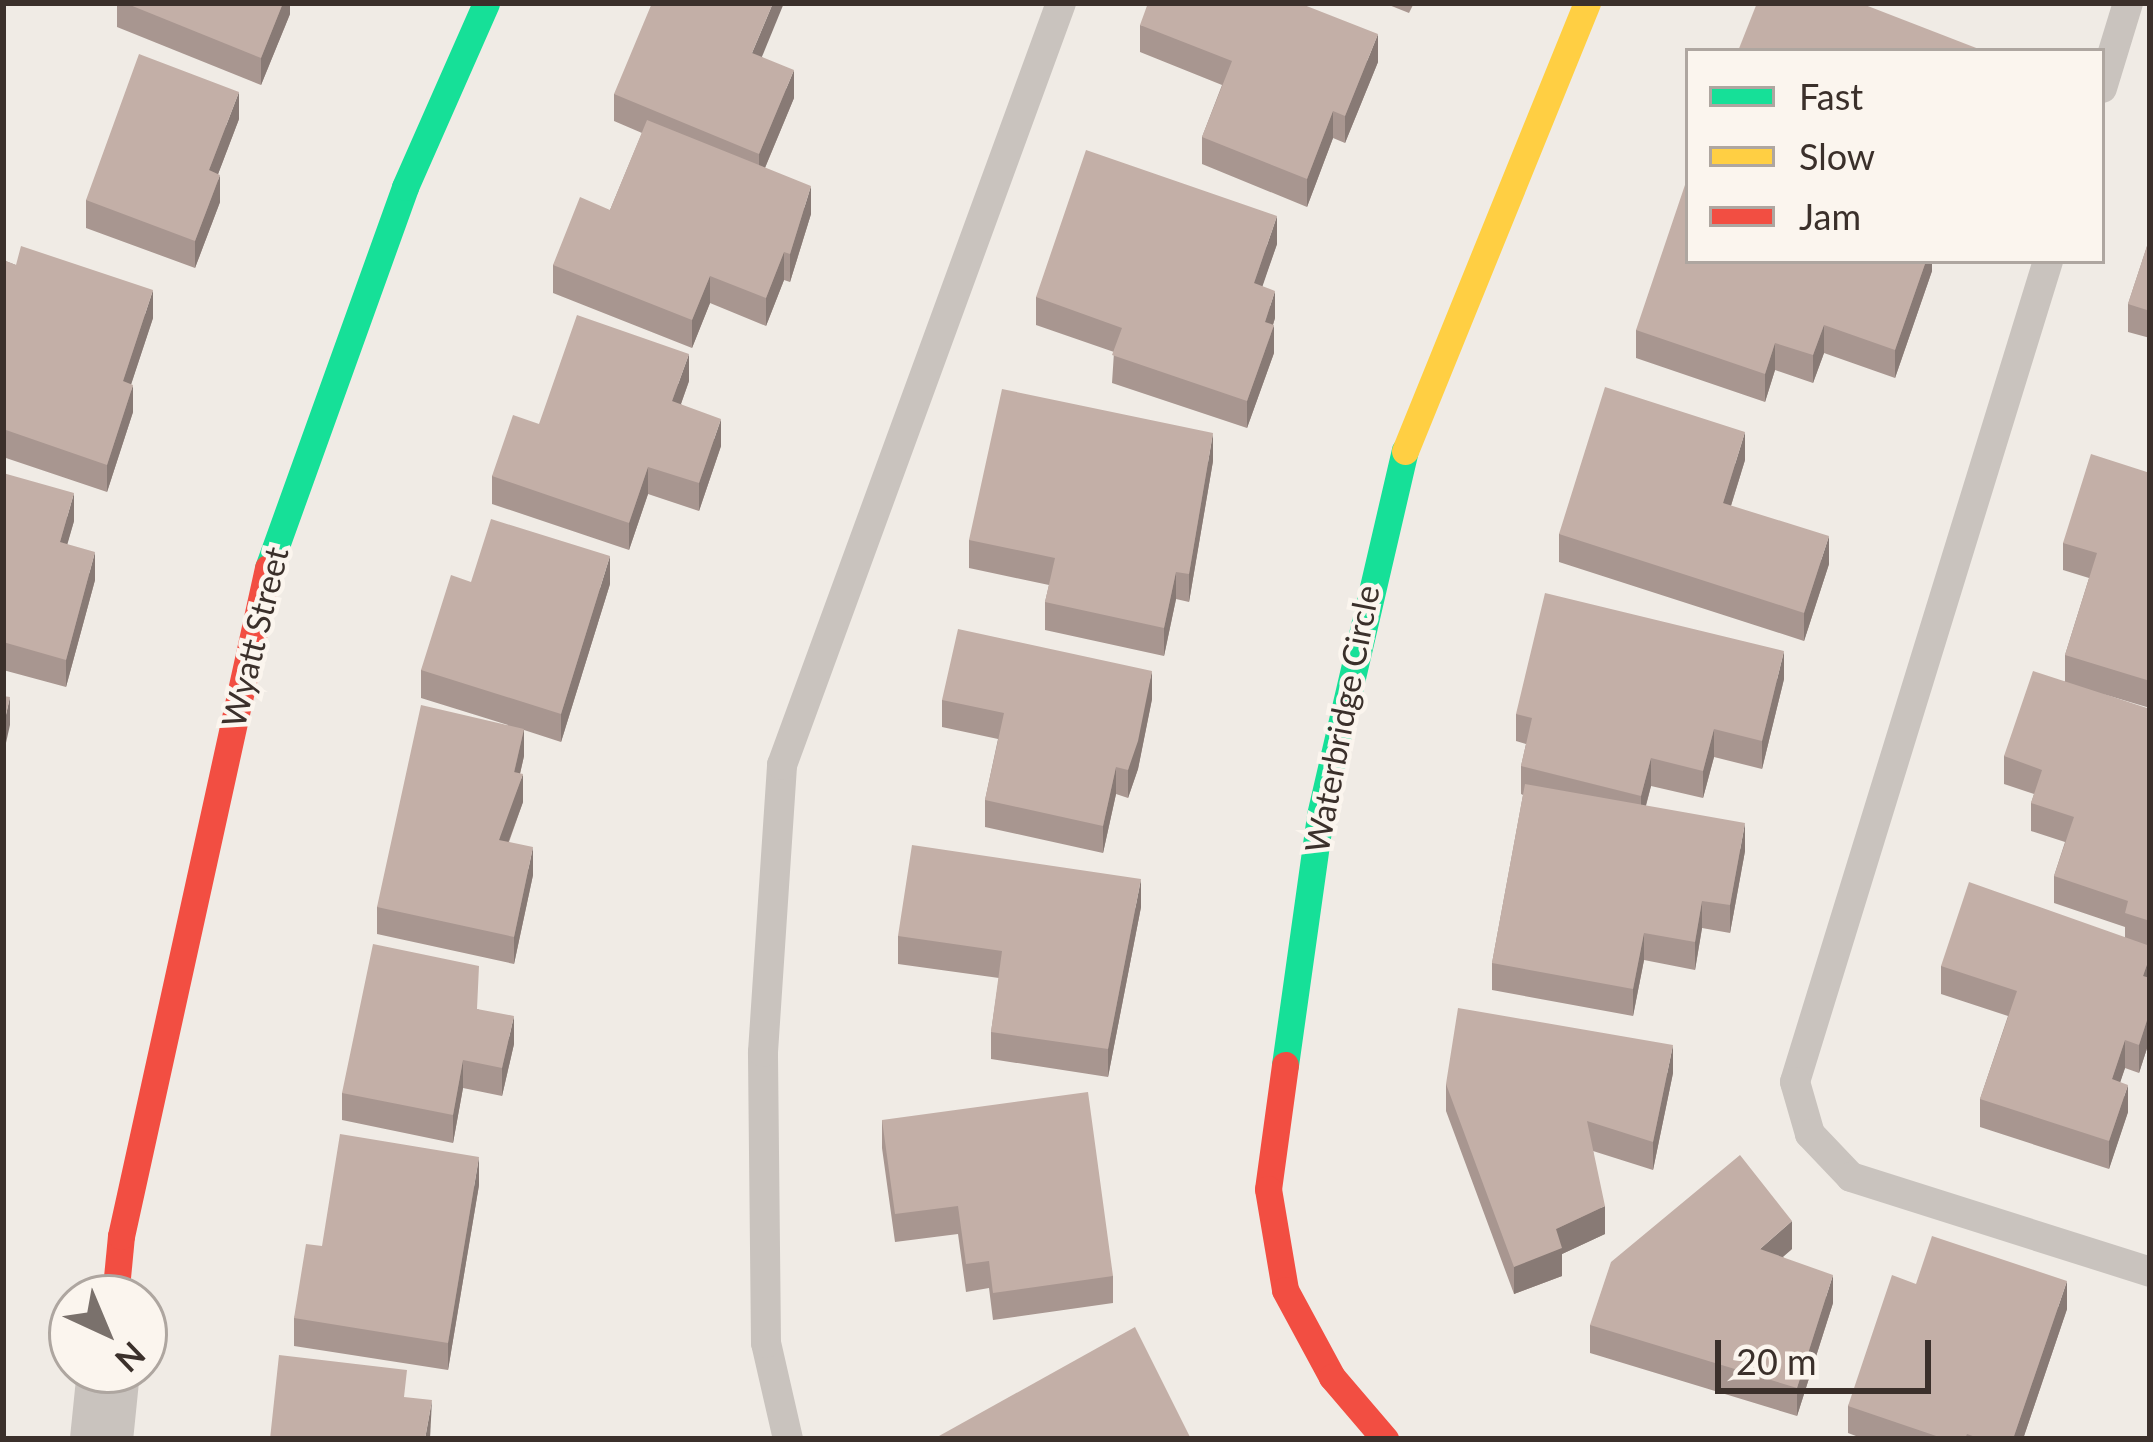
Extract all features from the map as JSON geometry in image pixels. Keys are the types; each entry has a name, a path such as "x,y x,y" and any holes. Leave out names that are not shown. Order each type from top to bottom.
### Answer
{"street":[{"name":"Wyatt Street","path":"117,1274 121,1236 262,585 405,187 486,3"},
{"name":"Waterbridge Circle","path":"1385,1439 1332,1377 1285,1290 1268,1189 1307,908 1360,617 1400,464 1588,3"},
{"path":"101,1439 106,1394"}],"lane":[{"path":"788,1439 766,1343 763,1052 782,765 1061,3"},
{"path":"2105,78 2128,3"},
{"path":"2047,264 1795,1082 1810,1134 1851,1177 2150,1272"}],"building":[{"path":"125,3 283,3 261,58"},
{"path":"652,3 773,3 752,53 794,70 759,154 614,94"},
{"path":"1148,3 1299,3 1378,34 1345,116 1333,111 1307,179 1202,137 1232,61 1140,25"},
{"path":"1757,3 1860,3 1976,48 1739,48"},
{"path":"139,54 239,92 209,170 220,175 195,241 86,200"},
{"path":"647,120 811,186 790,254 784,252 766,298 710,276 692,320 553,265 580,197 610,210"},
{"path":"1086,150 1277,216 1254,283 1275,291 1265,322 1274,325 1247,401 1112,355 1122,328 1036,297"},
{"path":"1685,185 1685,264 1925,264 1895,350 1824,325 1813,355 1775,343 1765,374 1636,330"},
{"path":"2150,237 2150,311 2128,304"},
{"path":"21,246 153,290 123,381 133,385 107,465 3,429 3,260 16,265"},
{"path":"577,315 689,354 672,401 721,419 699,483 648,467 629,523 492,476 513,415 539,424"},
{"path":"1605,387 1745,432 1723,503 1829,536 1804,613 1559,534"},
{"path":"1002,389 1213,433 1189,574 1176,572 1164,628 1045,602 1055,558 969,540"},
{"path":"2091,454 2150,473 2150,681 2065,655 2097,553 2063,543"},
{"path":"3,473 74,493 60,542 95,552 66,660 3,642"},
{"path":"491,519 610,556 561,714 421,670 451,575 471,582"},
{"path":"1545,593 1784,651 1762,741 1714,729 1703,771 1651,758 1641,796 1521,766 1532,718 1516,714"},
{"path":"958,629 1152,671 1138,741 1128,770 1116,767 1103,826 985,800 1004,713 942,700"},
{"path":"2033,671 2150,709 2150,921 2125,913 2128,901 2054,876 2074,817 2031,803 2042,770 2004,756"},
{"path":"3,696 10,697 3,728"},
{"path":"421,705 524,729 514,772 523,774 499,840 533,847 514,937 377,907"},
{"path":"1525,784 1745,823 1730,905 1702,901 1695,942 1644,933 1633,989 1492,963"},
{"path":"912,845 1141,879 1108,1049 991,1032 1002,951 898,936"},
{"path":"1969,882 2150,946 2143,976 2150,978 2150,1011 2139,1045 2125,1040 2112,1079 2128,1085 2109,1141 1980,1099 2017,991 1941,966"},
{"path":"373,944 479,966 477,1009 514,1016 502,1068 463,1060 453,1115 342,1093"},
{"path":"1458,1008 1673,1045 1653,1142 1587,1121 1605,1206 1556,1229 1562,1248 1514,1267 1446,1084"},
{"path":"1088,1092 1113,1276 993,1293 989,1261 966,1264 958,1206 895,1214 882,1120"},
{"path":"340,1134 479,1157 448,1343 294,1318 306,1244 322,1246"},
{"path":"1740,1155 1792,1221 1760,1249 1833,1275 1797,1388 1590,1325 1611,1262"},
{"path":"1932,1236 2067,1281 2013,1439 1967,1434 1965,1439 1945,1439 1848,1406 1892,1275 1916,1284"},
{"path":"1135,1327 1191,1439 940,1439 939,1436"},
{"path":"279,1355 407,1370 404,1397 432,1400 425,1439 270,1439"}],"traffic: fast":[{"path":"268,568 405,187 486,3"},
{"path":"1285,1065 1320,815 1405,451"}],"traffic: slow":[{"path":"1405,451 1587,3"}],"traffic: jam":[{"path":"117,1274 121,1236 268,568"},
{"path":"1285,1065 1268,1189 1285,1290 1332,1377 1385,1439"}]}
